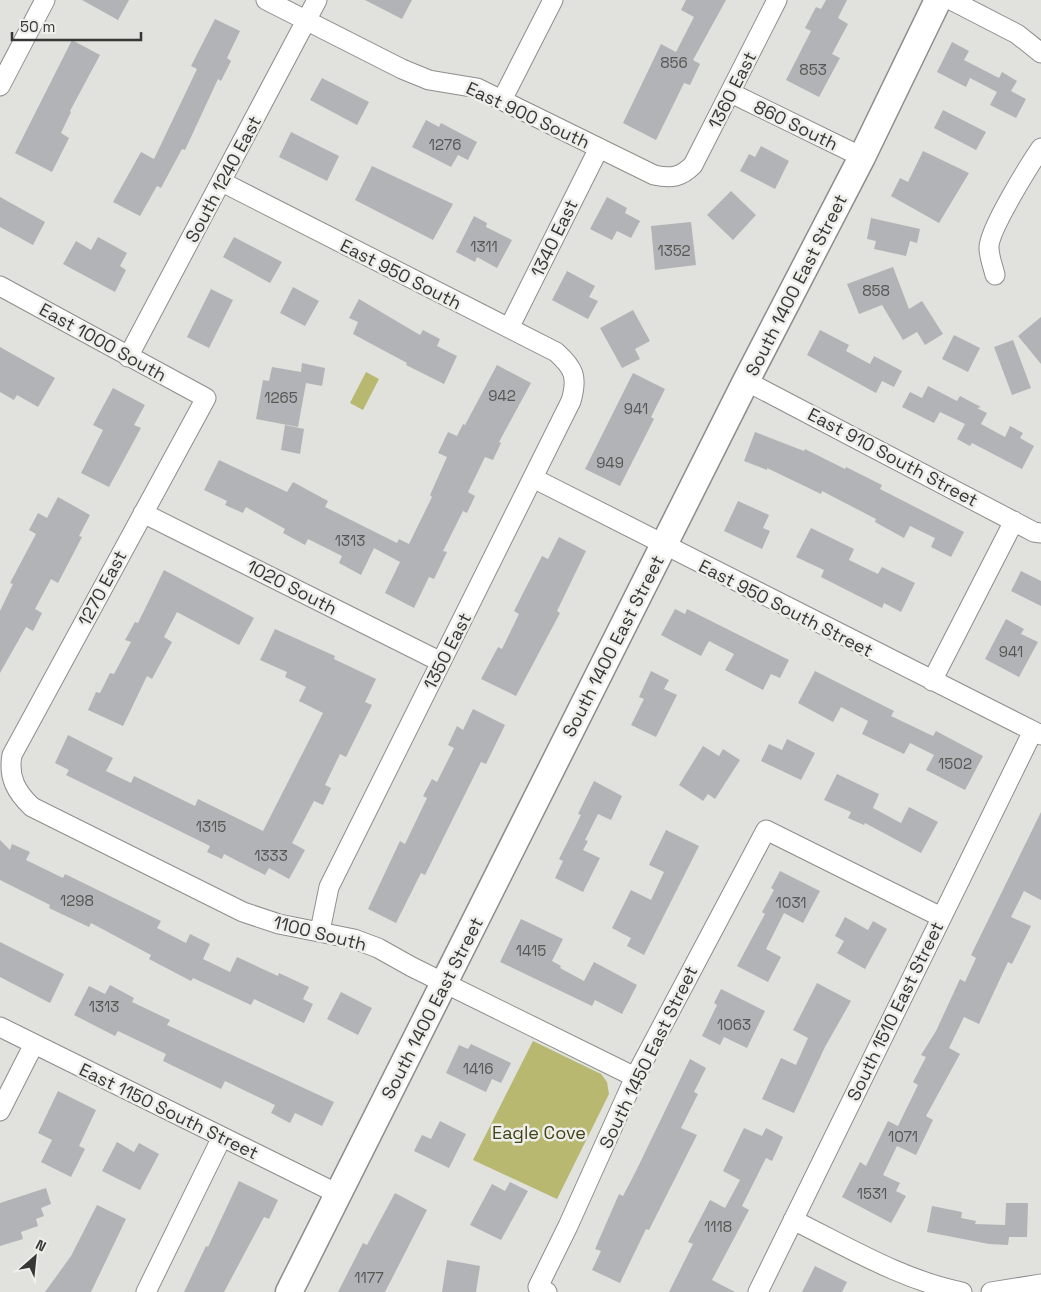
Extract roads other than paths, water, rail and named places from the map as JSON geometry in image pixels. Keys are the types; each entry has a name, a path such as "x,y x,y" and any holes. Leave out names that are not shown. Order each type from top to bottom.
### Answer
{"street":[{"path":"0,86 44,0"},
{"name":"East 900 South","path":"266,0 429,80 478,88 654,175 667,178 682,176"},
{"name":"South 1240 East","path":"128,357 317,0"},
{"path":"502,100 554,0"},
{"name":"1360 East","path":"682,176 693,165 700,153 777,0"},
{"name":"South 1400 East Street","path":"289,1292 746,381 862,157 938,0"},
{"path":"951,0 1017,34 1041,53"},
{"name":"860 South","path":"731,93 862,157"},
{"name":"1340 East","path":"509,328 599,148"},
{"path":"995,274 988,246 1027,167 1041,148"},
{"name":"East 950 South","path":"222,182 556,352 566,361 573,373"},
{"name":"East 1000 South","path":"0,286 206,398"},
{"name":"1350 East","path":"320,931 329,887 571,401 576,384 573,373"},
{"name":"East 910 South Street","path":"746,381 1034,532 1041,532"},
{"name":"1270 East","path":"13,782 10,768 12,755 206,398"},
{"name":"East 950 South Street","path":"533,478 664,546 1037,733"},
{"name":"1020 South","path":"143,513 441,662"},
{"path":"932,681 1014,521"},
{"name":"South 1510 East Street","path":"758,1292 941,917 1037,733"},
{"name":"1100 South","path":"13,782 21,796 32,807 243,912 280,924 320,931 378,948 635,1077"},
{"name":"South 1450 East Street","path":"542,1290 568,1226 635,1077 766,830 941,917"},
{"name":"East 1150 South Street","path":"0,1027 338,1194"},
{"path":"0,1111 34,1044"},
{"path":"146,1292 222,1137"},
{"path":"793,1220 887,1267 938,1287 962,1292"},
{"path":"991,1292 1041,1284"}],"park label":[{"name":"Eagle Cove","path":"539,1132"}]}
